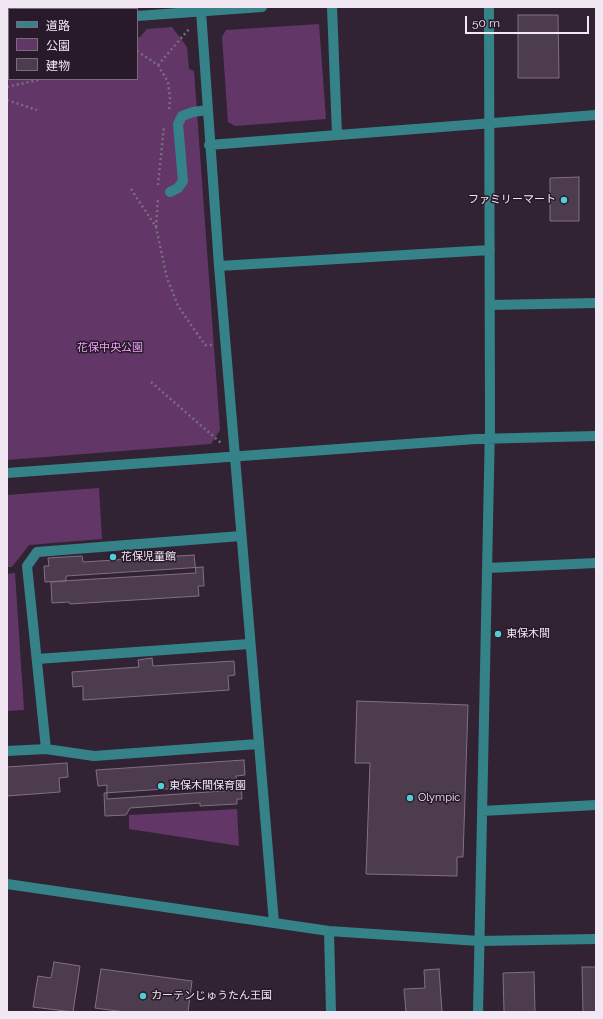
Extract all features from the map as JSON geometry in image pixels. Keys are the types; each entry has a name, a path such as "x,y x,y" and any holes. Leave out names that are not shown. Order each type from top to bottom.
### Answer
{"street":[{"path":"138,13 262,7"},
{"path":"332,7 337,135"},
{"path":"478,1012 490,438 489,7"},
{"path":"201,11 209,145 249,644 274,923"},
{"path":"170,192 178,188 183,181 178,124 182,116 193,112 207,110"},
{"path":"209,145 490,122 596,115"},
{"path":"219,266 490,250"},
{"path":"490,305 596,303"},
{"path":"7,473 490,438 596,436"},
{"path":"46,749 27,566 37,552 241,536"},
{"path":"488,568 596,563"},
{"path":"37,659 249,644"},
{"path":"7,751 46,749 94,756 258,744"},
{"path":"482,811 596,805"},
{"path":"7,884 329,931 479,941 596,939"},
{"path":"329,931 331,1012"}],"path":[{"path":"158,65 190,28"},
{"path":"138,52 158,65 168,82 170,98 167,118"},
{"path":"7,87 38,80"},
{"path":"7,100 37,110"},
{"path":"158,188 159,163 165,125"},
{"path":"131,189 156,228"},
{"path":"158,195 156,228 167,278 178,306 205,345 217,345"},
{"path":"151,382 221,443"}],"green space":[{"path":"319,24 326,119 235,126 228,122 222,37 226,30"},
{"name":"花保中央公園","path":"172,27 187,47 189,69 194,71 220,430 211,444 7,460 7,39 8,80 138,80 138,37 140,37 147,29"},
{"path":"99,488 102,539 29,545 12,567 7,567 7,495"},
{"path":"15,573 24,710 7,711 7,574"},
{"path":"237,809 239,846 129,829 129,815"}],"building":[{"path":"518,15 558,15 559,78 518,78"},
{"path":"579,177 579,221 550,221 550,178"},
{"path":"194,555 196,573 45,582 44,566 49,566 48,558 82,556 83,562"},
{"path":"203,567 204,586 198,586 199,596 70,604 69,602 52,603 51,582 66,581 66,576"},
{"path":"152,658 153,666 234,661 235,675 228,676 229,690 83,700 83,686 73,687 72,672 139,667 138,660"},
{"path":"357,701 468,705 463,857 457,857 457,876 366,874 370,763 355,763"},
{"path":"244,760 245,775 236,776 237,790 107,799 107,785 98,786 96,770"},
{"path":"67,763 68,777 59,778 60,792 7,796 7,767"},
{"path":"241,784 242,799 237,799 237,804 200,806 200,803 130,808 126,815 105,816 104,793"},
{"path":"54,962 80,966 73,1012 33,1007 38,976 51,978"},
{"path":"582,967 596,967 596,1012 583,1012"},
{"path":"101,969 192,981 188,1012 125,1012 95,1008"},
{"path":"439,969 442,1012 406,1012 404,989 425,988 424,970"},
{"path":"534,972 535,1012 504,1012 503,973"}],"place":[{"name":"ファミリーマート","path":"564,200"},
{"name":"花保児童館","path":"113,557"},
{"name":"東保木間","path":"498,634"},
{"name":"東保木間保育園","path":"161,786"},
{"name":"Olympic","path":"410,798"},
{"name":"カーテンじゅうたん王国","path":"143,996"}]}
